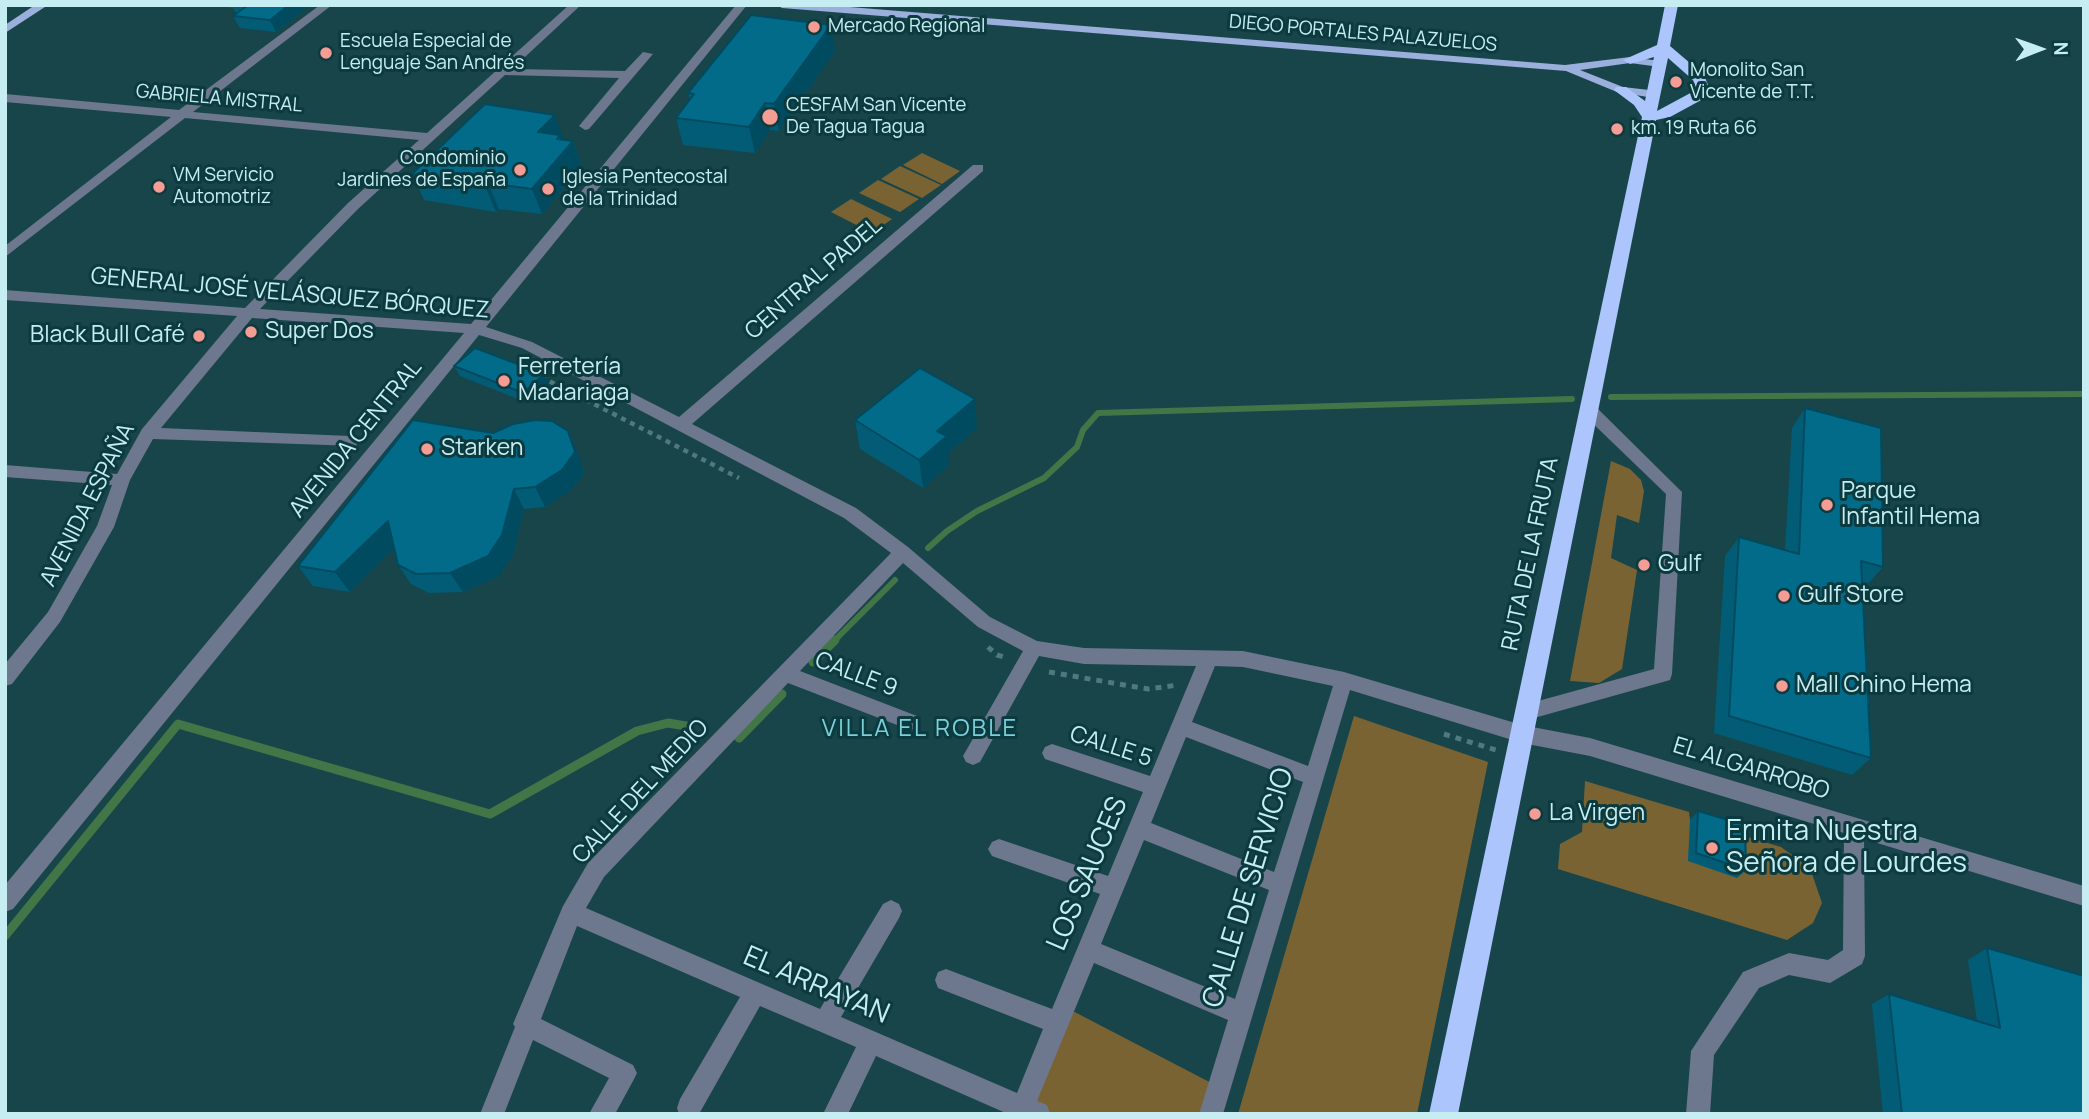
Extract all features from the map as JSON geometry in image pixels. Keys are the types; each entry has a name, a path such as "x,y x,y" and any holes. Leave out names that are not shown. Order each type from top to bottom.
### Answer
{"highway":[{"name":"RUTA DE LA FRUTA","path":"1443,1114 1672,5"},
{"path":"1630,60 1657,52 1663,47 1702,83 1700,95"},
{"path":"1660,64 1694,74"},
{"path":"1621,90 1639,102 1650,117 1665,114 1700,95"},
{"path":"1654,94 1679,97 1700,95"}],"main road":[{"path":"5,30 43,5"},
{"name":"DIEGO PORTALES PALAZUELOS","path":"782,5 1565,68"},
{"path":"1565,68 1630,60 1660,64"},
{"path":"1565,68 1621,90 1654,94"}],"street":[{"path":"5,253 327,5"},
{"name":"AVENIDA ESPAÑA","path":"5,678 54,618 105,527 122,480 148,433 248,313 353,206 576,5"},
{"name":"AVENIDA CENTRAL","path":"5,902 742,5"},
{"path":"586,126 647,54"},
{"path":"504,72 628,75"},
{"name":"GABRIELA MISTRAL","path":"5,98 430,137"},
{"name":"CENTRAL PADEL","path":"680,425 978,168"},
{"name":"GENERAL JOSÉ VELÁSQUEZ BÓRQUEZ","path":"5,295 475,329 527,345 850,513 902,552 984,622 1034,649 1084,656 1243,659 1525,723"},
{"path":"1525,723 1662,674 1674,492 1589,410"},
{"path":"148,433 350,442"},
{"path":"5,471 122,480"},
{"name":"CALLE DEL MEDIO","path":"492,1114 525,1024 571,913 596,870 902,552"},
{"path":"973,756 1034,649"},
{"name":"LOS SAUCES","path":"1027,1112 1058,1023 1209,657"},
{"name":"CALLE 9","path":"786,674 910,722"},
{"name":"CALLE DE SERVICIO","path":"1210,1114 1344,680"},
{"name":"EL ALGARROBO","path":"1525,723 1590,747 2084,896"},
{"path":"1181,727 1314,777"},
{"name":"CALLE 5","path":"1052,753 1156,787"},
{"path":"1698,1114 1703,1051 1751,980 1789,964 1830,972 1854,956 1854,825"},
{"path":"1139,828 1281,885"},
{"path":"999,849 1114,889"},
{"path":"825,1022 891,911"},
{"name":"EL ARRAYAN","path":"571,913 1027,1112"},
{"path":"1088,950 1242,1014"},
{"path":"946,980 1058,1023"},
{"path":"689,1108 755,992"},
{"path":"525,1024 625,1073 601,1114"},
{"path":"835,1114 871,1042"}],"shaded area":[{"path":"922,153 960,171 942,184 903,165"},
{"path":"900,166 941,185 922,198 881,179"},
{"path":"878,180 919,199 900,212 859,193"},
{"path":"851,199 892,219 872,233 831,212"},
{"path":"1611,461 1630,469 1641,480 1644,491 1639,523 1617,515 1611,558 1637,570 1622,669 1599,683 1570,681"},
{"path":"1354,716 1488,762 1417,1114 1238,1114"},
{"path":"1585,781 1689,812 1690,820 1781,847 1810,868 1822,903 1813,923 1787,940 1558,869 1560,844 1582,832"},
{"path":"1065,1007 1219,1087 1211,1114 1038,1114 1023,1107"}],"building":[{"path":"248,5 289,5 270,20 233,16"},
{"path":"751,15 831,25 774,104 765,103 749,127 676,118 694,94 688,93"},
{"path":"485,104 555,115 538,132 560,135 557,139 573,141 532,189 488,183 485,186 412,174"},
{"path":"475,348 544,374 523,393 454,366"},
{"path":"920,368 975,399 937,431 947,436 919,460 855,420"},
{"path":"1805,408 1881,428 1883,567 1861,561 1871,758 1729,716 1739,537 1799,554"},
{"path":"413,420 493,433 513,424 535,420 552,421 568,431 575,452 562,470 535,487 514,489 502,535 488,556 450,573 416,574 398,565 388,521 335,572 298,566"},
{"path":"1698,811 1745,825 1746,870 1696,853"},
{"path":"1987,948 2084,976 2084,1114 1902,1114 1889,994 2000,1028"}],"waterway":[{"path":"1611,397 2084,394"},
{"path":"928,548 947,531 977,511 1044,478 1077,447 1083,430 1098,413 1572,399"},
{"path":"813,662 895,580"},
{"path":"739,738 782,694"},
{"path":"5,936 178,724 490,814 637,731 668,723 686,726"}],"place":[{"name":"Mercado Regional","path":"814,27"},
{"name":"Escuela Especial de Lenguaje San Andrés","path":"326,53"},
{"name":"Monolito San Vicente de T.T.","path":"1676,82"},
{"name":"CESFAM San Vicente De Tagua Tagua","path":"770,117"},
{"name":"km. 19 Ruta 66","path":"1617,129"},
{"name":"Condominio Jardines de España","path":"520,170"},
{"name":"VM Servicio Automotriz","path":"159,187"},
{"name":"Iglesia Pentecostal de la Trinidad","path":"548,189"},
{"name":"Super Dos","path":"251,332"},
{"name":"Black Bull Café","path":"199,336"},
{"name":"Ferretería Madariaga","path":"504,381"},
{"name":"Starken","path":"427,449"},
{"name":"Parque Infantil Hema","path":"1827,505"},
{"name":"Gulf","path":"1644,565"},
{"name":"Gulf Store","path":"1784,596"},
{"name":"Mall Chino Hema","path":"1782,686"},
{"name":"La Virgen","path":"1535,814"},
{"name":"Ermita Nuestra Señora de Lourdes","path":"1712,848"}],"district":[{"name":"VILLA EL ROBLE","path":"920,729"}]}
